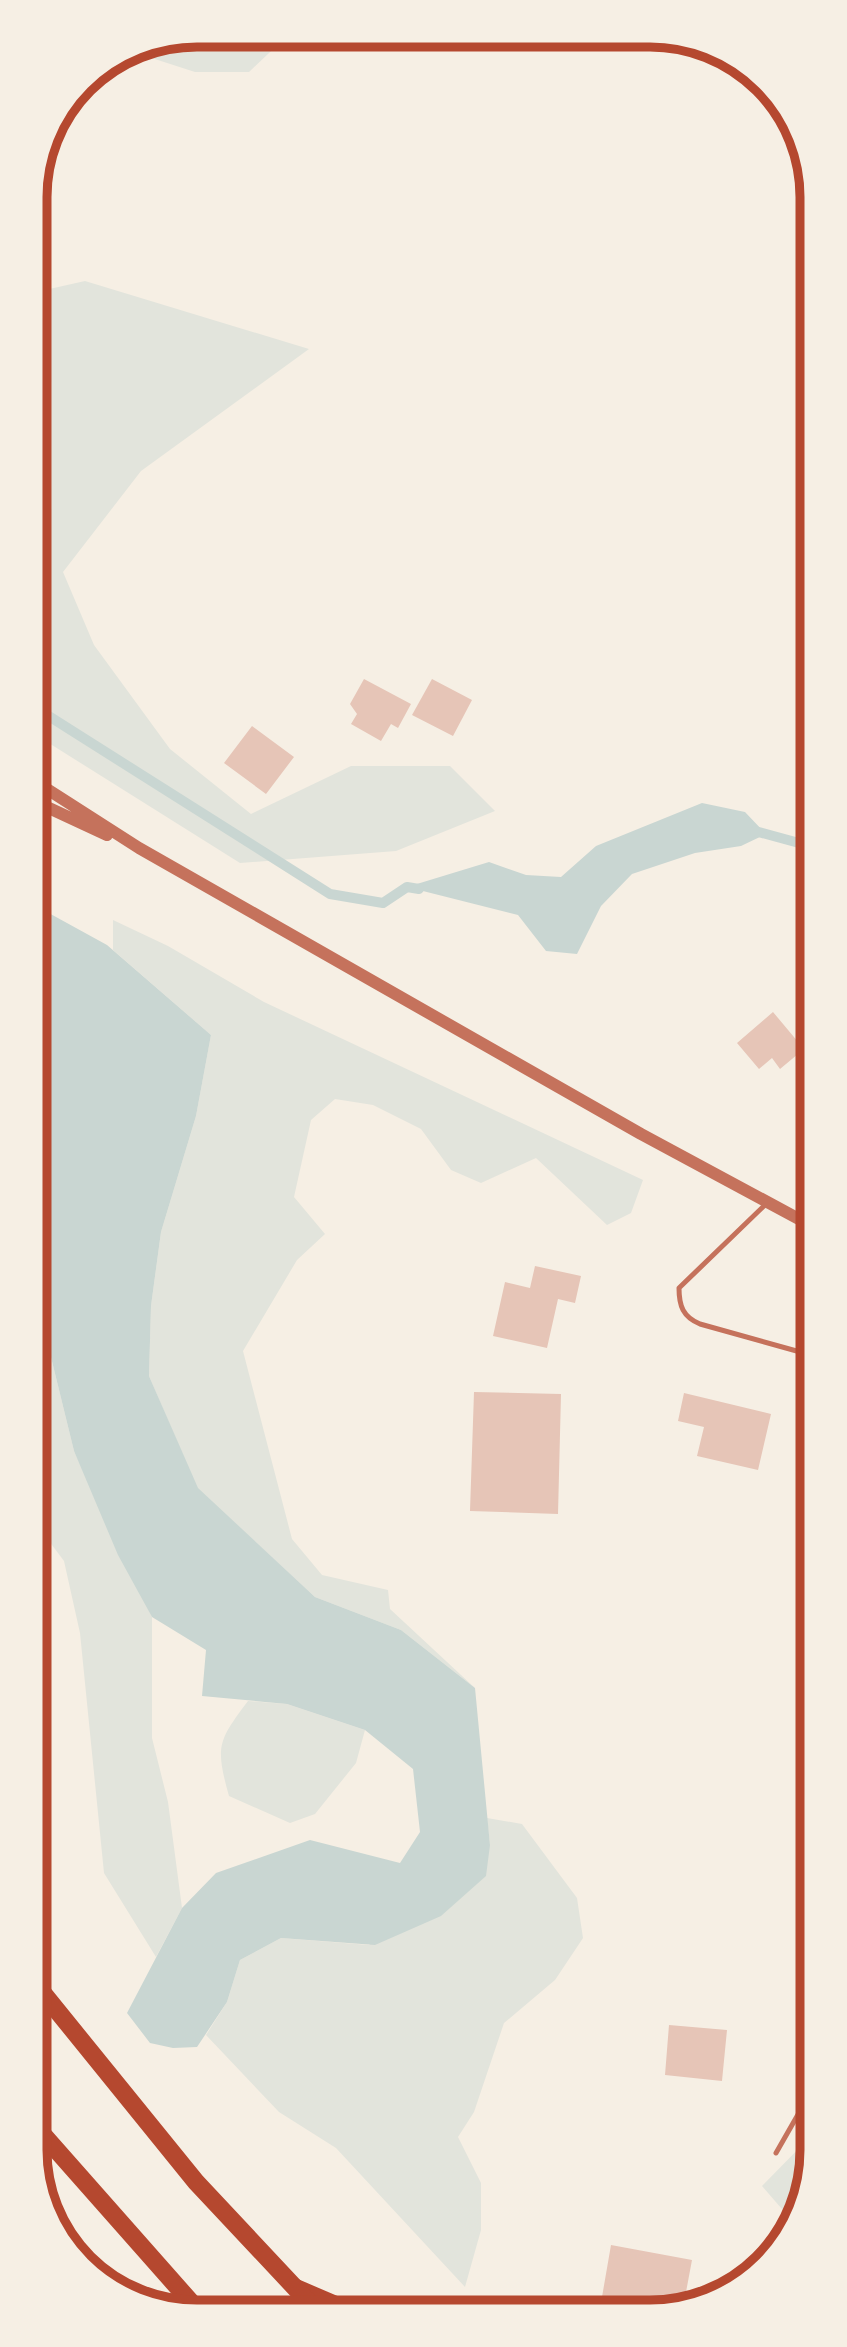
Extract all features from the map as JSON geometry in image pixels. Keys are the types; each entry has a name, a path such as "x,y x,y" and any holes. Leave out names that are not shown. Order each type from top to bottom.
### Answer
{"main road":[{"path":"47,1998 196,2182 307,2300"},
{"path":"47,2139 188,2299"},
{"path":"291,2283 330,2300"}],"street":[{"path":"48,789 139,848 799,1220"},
{"path":"48,807 139,848"}],"lane":[{"path":"767,1203 679,1288 680,1305 690,1320 799,1352"},
{"path":"776,2153 799,2113"}],"shaded area":[{"path":"188,48 275,48 249,72 195,72 146,56"},
{"path":"85,281 309,349 141,471 63,572 94,645 170,749 251,814 351,766 450,766 495,811 396,851 240,863 48,742 48,289"},
{"path":"702,803 745,812 766,834 741,846 695,853 632,874 601,906 577,954 546,951 518,915 407,887 489,862 526,875 561,877 596,846"},
{"path":"48,912 107,945 211,1035 196,1116 161,1232 151,1306 149,1376 198,1488 315,1597 401,1630 475,1688 490,1845 486,1876 441,1916 375,1945 281,1938 240,1960 227,2002 197,2047 173,2048 150,2043 127,2013 182,1908 216,1873 310,1840 400,1863 420,1832 413,1769 365,1730 287,1704 202,1696 206,1650 152,1617 118,1555 74,1451 47,1342"},
{"path":"113,920 168,946 264,1002 643,1180 631,1213 607,1225 536,1158 481,1183 451,1170 421,1129 373,1105 335,1099 311,1120 294,1197 325,1234 297,1260 243,1351 292,1539 322,1575 388,1590 390,1609 475,1688 401,1630 315,1597 197,1488 149,1376 151,1306 161,1232 196,1116 211,1035 113,950"},
{"path":"47,1342 74,1451 152,1617 152,1738 168,1802 182,1908 156,1957 104,1873 80,1633 64,1561 47,1539"},
{"path":"248,1701 287,1704 365,1730 356,1763 315,1814 290,1823 229,1796 222,1766 222,1745 230,1726"},
{"path":"487,1818 522,1824 577,1898 583,1938 555,1980 504,2023 474,2112 458,2137 481,2183 481,2230 465,2287 336,2148 279,2112 206,2035 227,2002 240,1960 281,1938 369,1945 490,1845"},
{"path":"799,2148 797,2179 785,2213 762,2186"}],"building":[{"path":"364,679 411,704 398,728 391,724 381,741 351,724 357,714 350,704"},
{"path":"432,679 472,700 453,736 412,715"},
{"path":"252,726 294,757 266,794 224,763"},
{"path":"773,1012 800,1044 800,1053 780,1069 772,1058 759,1069 737,1043"},
{"path":"535,1266 581,1276 575,1303 558,1299 547,1348 493,1336 505,1282 530,1288"},
{"path":"474,1392 561,1394 558,1514 470,1511"},
{"path":"684,1393 771,1414 758,1470 697,1456 704,1427 678,1421"},
{"path":"669,2025 727,2030 722,2081 665,2075"},
{"path":"611,2245 692,2260 685,2295 649,2300 602,2297"}],"waterway":[{"path":"48,715 330,894 383,903 407,887 419,889"},
{"path":"755,831 800,843"}]}
